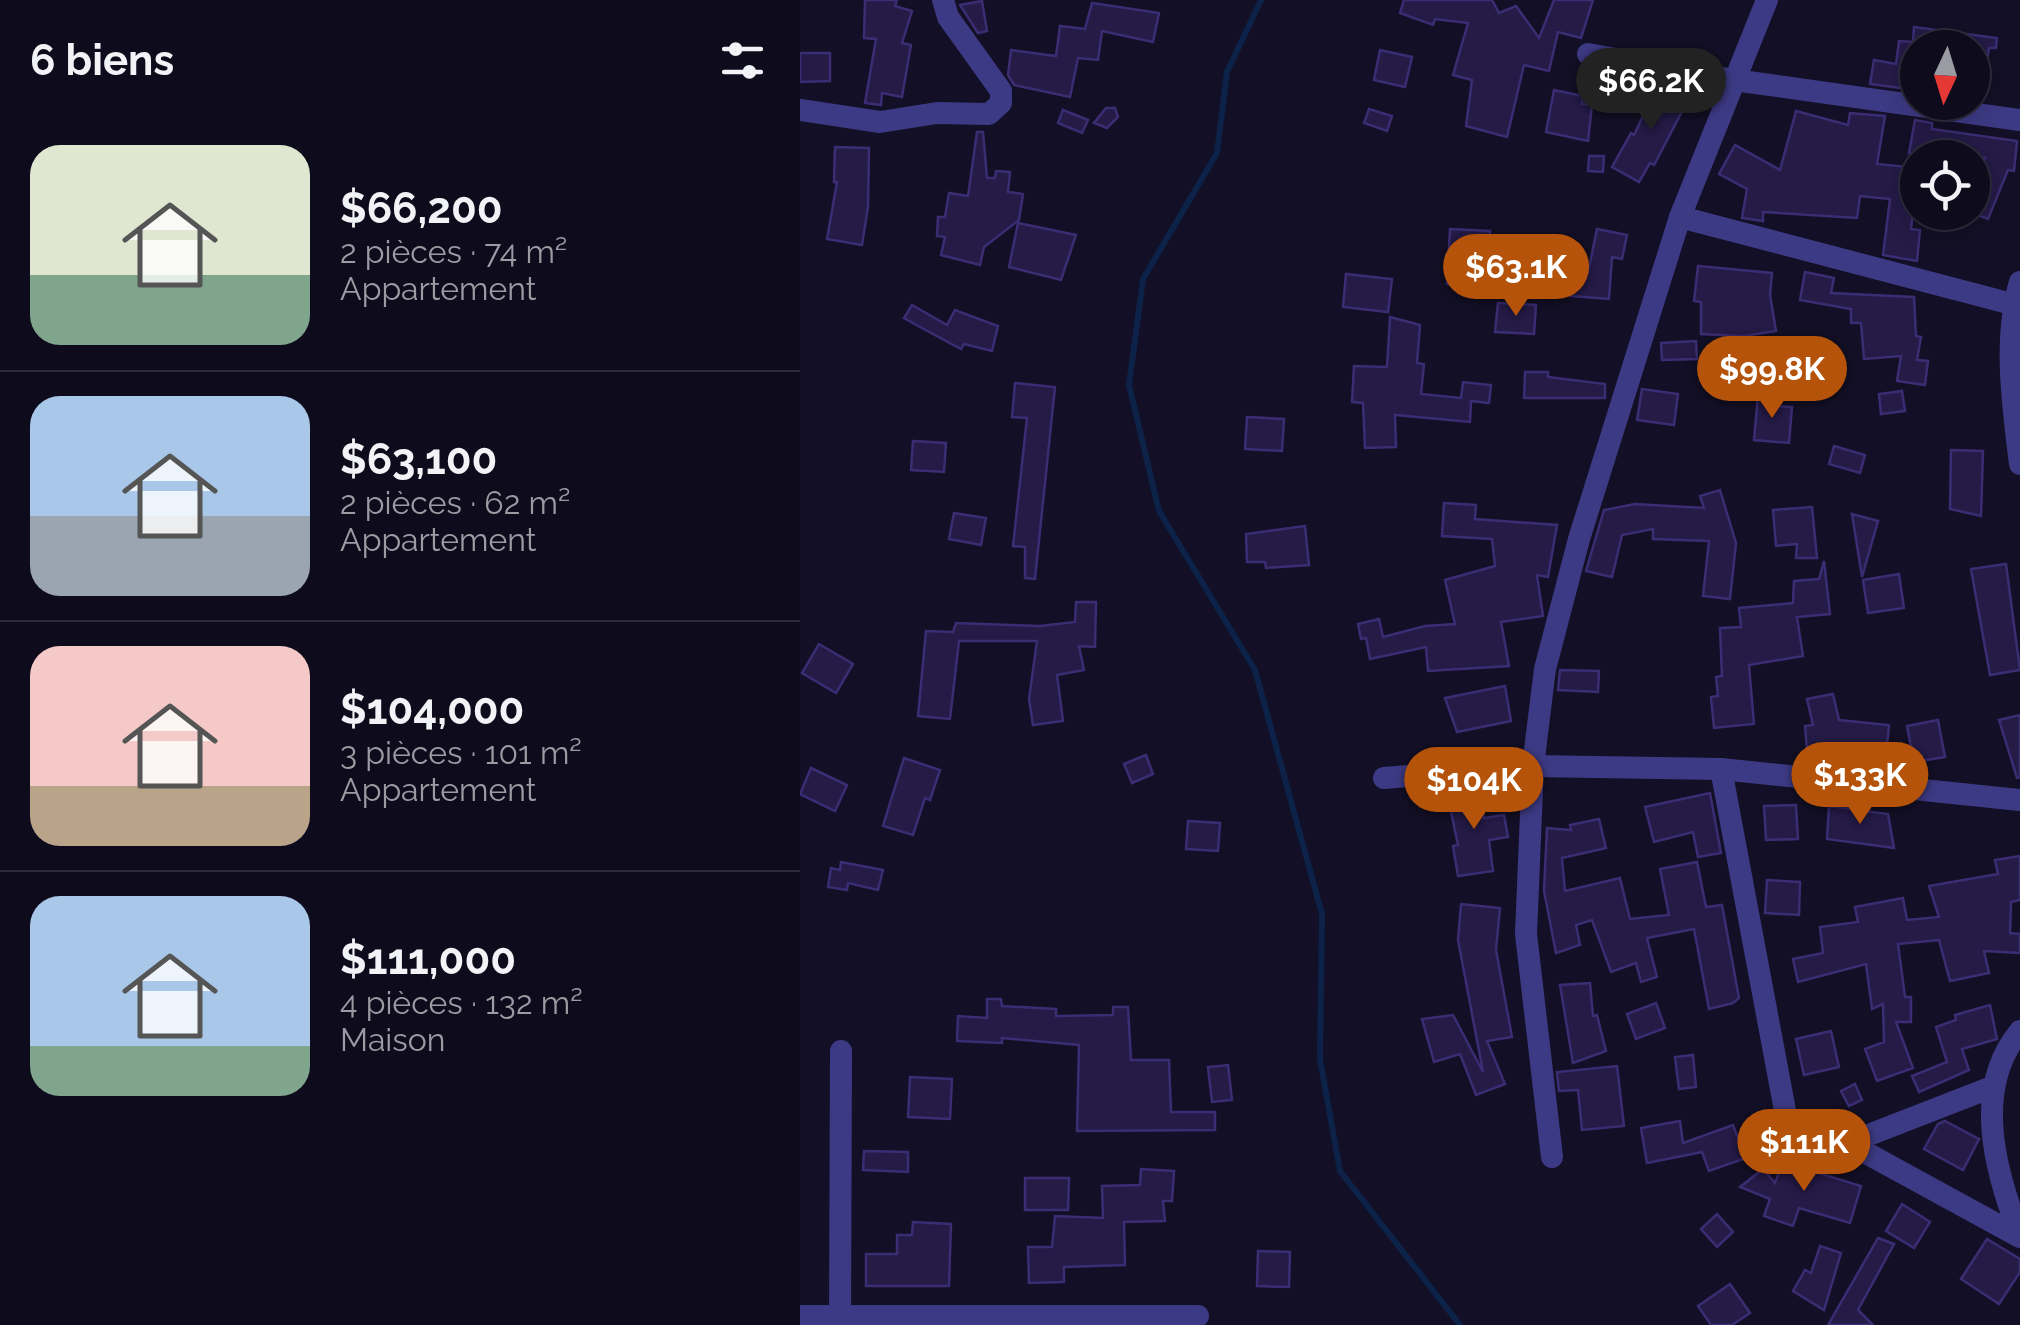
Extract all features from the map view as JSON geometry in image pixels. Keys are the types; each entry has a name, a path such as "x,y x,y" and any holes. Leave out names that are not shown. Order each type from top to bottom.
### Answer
{"street":[{"path":"800,110 880,122 936,113 989,114 1001,104 1001,91 948,18 942,0"},
{"path":"1552,1157 1526,934 1533,766 1545,670 1574,558 1680,216 1766,0"},
{"path":"1588,54 1734,80 2020,120"},
{"path":"1680,216 2018,297 2013,412 2020,464"},
{"path":"1384,778 1533,766 1722,769 2020,800"},
{"path":"1722,769 1786,1121 1848,1144 2020,1236"},
{"path":"2020,1030 2001,1053 1992,1087 1997,1178 2020,1236"},
{"path":"840,1320 841,1051"},
{"path":"1848,1144 1992,1087"},
{"path":"800,1316 840,1320 1198,1316"}],"building":[{"path":"865,0 897,0 895,6 912,11 902,43 911,45 902,97 882,93 881,105 865,103 876,39 864,38"},
{"path":"1404,0 1492,0 1499,13 1516,6 1539,38 1554,0 1593,0 1581,38 1558,32 1549,71 1524,65 1507,137 1466,126 1472,80 1453,75 1468,23 1435,19 1433,25 1400,13"},
{"path":"982,1 987,31 978,33 960,5"},
{"path":"1092,3 1159,13 1153,42 1102,31 1098,60 1078,58 1070,97 1014,85 1008,75 1011,50 1056,56 1060,26 1085,29"},
{"path":"1990,37 1997,38 1996,48 1990,48"},
{"path":"1899,41 1900,88 1870,84 1874,60 1896,64"},
{"path":"1380,50 1412,57 1405,87 1374,80"},
{"path":"800,53 830,53 830,81 800,82"},
{"path":"1658,84 1689,98 1654,165 1650,163 1639,182 1612,167 1631,133 1634,135"},
{"path":"1554,90 1583,96 1582,104 1592,105 1588,141 1546,132"},
{"path":"1106,108 1115,108 1118,117 1107,128 1094,123"},
{"path":"1369,109 1392,116 1387,131 1364,123"},
{"path":"1063,110 1088,120 1082,133 1058,123"},
{"path":"1796,111 1848,125 1850,113 1885,116 1877,164 1900,166 1900,230 1920,230 1917,261 1883,255 1890,199 1860,196 1857,218 1763,212 1763,221 1742,218 1747,189 1719,174 1735,145 1780,170"},
{"path":"1915,120 1932,123 1932,129 2017,141 2014,171 2008,170 1990,214 1990,140 1911,140"},
{"path":"977,132 983,132 987,178 995,178 996,171 1010,172 1008,192 1023,194 1019,220 984,247 980,265 941,255 945,237 937,236 938,217 945,217 949,193 968,196"},
{"path":"835,147 869,148 868,207 862,245 827,239 837,182"},
{"path":"1589,156 1604,156 1603,172 1588,171"},
{"path":"1018,223 1076,235 1061,280 1009,267"},
{"path":"1450,229 1490,231 1488,264 1463,262 1464,284 1447,284"},
{"path":"1597,229 1627,235 1622,259 1612,257 1609,299 1571,296 1572,272 1588,273"},
{"path":"1698,266 1772,273 1770,295 1776,331 1744,336 1701,334 1701,302 1694,301"},
{"path":"1805,272 1834,278 1831,293 1914,297 1916,336 1921,337 1917,360 1928,361 1925,385 1897,381 1901,356 1864,359 1861,323 1851,323 1851,309 1800,300"},
{"path":"1346,274 1392,279 1388,312 1343,307"},
{"path":"1498,303 1536,305 1534,334 1495,332"},
{"path":"912,305 947,325 955,310 998,326 992,351 964,344 961,349 904,318"},
{"path":"1390,317 1420,325 1417,363 1424,364 1421,394 1461,398 1463,382 1491,385 1489,403 1471,401 1470,422 1395,415 1396,447 1365,448 1363,403 1352,402 1354,366 1387,367"},
{"path":"1696,341 1697,359 1662,360 1661,343"},
{"path":"1525,372 1548,372 1548,377 1605,384 1605,398 1524,398"},
{"path":"1015,383 1055,387 1035,579 1025,578 1025,547 1013,546 1027,418 1012,417"},
{"path":"1642,389 1678,394 1674,425 1637,420"},
{"path":"1902,391 1905,411 1881,414 1879,394"},
{"path":"1758,395 1772,396 1771,406 1792,407 1789,443 1754,440"},
{"path":"1247,417 1284,419 1282,451 1245,449"},
{"path":"913,441 946,443 944,472 911,470"},
{"path":"1834,446 1865,455 1860,473 1829,464"},
{"path":"1951,450 1983,451 1981,516 1950,509"},
{"path":"1720,490 1736,543 1730,599 1703,596 1709,541 1653,539 1653,529 1622,535 1612,577 1586,571 1604,510 1635,504 1704,508 1700,496"},
{"path":"1444,503 1476,505 1475,519 1557,525 1548,577 1537,575 1543,616 1501,622 1509,666 1428,671 1426,647 1370,659 1366,638 1361,639 1358,624 1379,619 1383,637 1425,626 1455,624 1445,580 1495,566 1492,539 1442,536"},
{"path":"1812,507 1817,558 1796,558 1797,544 1776,546 1773,510"},
{"path":"954,513 986,518 981,545 949,539"},
{"path":"1852,514 1878,521 1862,577"},
{"path":"1305,526 1309,565 1266,568 1265,562 1247,562 1246,534"},
{"path":"1824,561 1830,614 1797,617 1803,656 1749,665 1754,724 1714,728 1711,697 1718,696 1716,677 1722,676 1720,628 1741,627 1739,608 1793,603 1794,581 1819,579"},
{"path":"2006,564 2020,670 1990,675 1971,569"},
{"path":"1899,574 1904,608 1868,613 1863,580"},
{"path":"1076,602 1096,602 1095,647 1079,646 1084,670 1057,675 1063,721 1033,725 1029,699 1037,641 959,641 950,719 918,716 926,631 953,632 956,623 1040,626 1075,622"},
{"path":"819,644 853,664 836,693 802,673"},
{"path":"1560,670 1599,671 1598,692 1558,690"},
{"path":"1505,686 1511,721 1457,732 1445,698"},
{"path":"1833,694 1839,720 1889,725 1886,755 1831,749 1830,764 1808,762 1805,726 1813,725 1807,699"},
{"path":"2020,715 2020,777 2017,778 1999,720"},
{"path":"1938,720 1945,757 1914,762 1907,726"},
{"path":"1146,755 1153,774 1132,783 1124,764"},
{"path":"904,758 940,770 930,800 925,798 913,835 883,826"},
{"path":"811,768 847,785 835,811 800,794"},
{"path":"1478,788 1484,818 1504,815 1508,837 1489,840 1493,871 1458,876 1453,846 1458,845 1447,793"},
{"path":"1710,793 1721,853 1698,857 1693,832 1654,842 1645,807"},
{"path":"1796,805 1798,839 1766,840 1764,806"},
{"path":"1829,806 1888,814 1894,848 1827,839"},
{"path":"1599,819 1606,848 1562,858 1565,891 1620,878 1630,919 1669,915 1660,869 1697,862 1706,907 1722,905 1739,998 1733,1003 1709,1009 1694,929 1647,938 1657,977 1641,982 1636,963 1611,972 1592,920 1576,925 1580,945 1556,953 1544,891 1547,828 1571,830 1570,825"},
{"path":"1188,821 1220,823 1218,851 1186,849"},
{"path":"2020,856 2020,900 2011,902 2010,933 2020,934 2020,953 1984,951 1989,973 1950,981 1939,940 1898,944 1905,997 1911,997 1911,1022 1896,1022 1913,1068 1877,1081 1865,1049 1884,1042 1883,1004 1872,1009 1866,964 1798,982 1793,959 1823,953 1820,927 1858,922 1855,907 1903,898 1907,920 1939,917 1929,886 1998,874 1995,860"},
{"path":"841,862 883,870 878,890 848,883 847,890 828,887 831,868 840,870"},
{"path":"1767,880 1800,882 1799,915 1765,913"},
{"path":"1461,904 1500,908 1496,950 1512,1037 1487,1041 1505,1084 1476,1095 1460,1054 1434,1062 1422,1019 1453,1015 1483,1072 1458,940"},
{"path":"1590,983 1593,1016 1597,1015 1606,1051 1573,1063 1560,985"},
{"path":"987,999 1001,999 1002,1006 1056,1009 1056,1016 1113,1015 1113,1007 1128,1007 1131,1060 1169,1060 1171,1112 1215,1112 1215,1130 1077,1131 1079,1045 1002,1038 1002,1043 957,1041 958,1016 987,1018"},
{"path":"1656,1003 1665,1028 1636,1039 1627,1014"},
{"path":"1990,1005 1997,1039 1962,1049 1969,1070 1919,1092 1912,1076 1947,1062 1936,1027 1956,1020 1955,1015"},
{"path":"1831,1031 1839,1067 1804,1075 1796,1039"},
{"path":"1693,1055 1696,1087 1679,1089 1675,1057"},
{"path":"1228,1065 1232,1100 1212,1102 1208,1067"},
{"path":"1617,1066 1624,1126 1582,1130 1578,1090 1559,1091 1557,1072"},
{"path":"910,1077 952,1079 950,1119 908,1117"},
{"path":"1855,1084 1862,1100 1849,1106 1841,1091"},
{"path":"1680,1121 1683,1143 1733,1125 1746,1158 1709,1171 1702,1152 1647,1163 1641,1128"},
{"path":"1945,1121 1979,1139 1963,1170 1924,1149 1938,1124"},
{"path":"864,1151 908,1152 908,1172 863,1170"},
{"path":"1783,1162 1861,1186 1850,1223 1799,1208 1793,1226 1764,1216 1770,1199 1740,1187 1763,1169 1775,1183"},
{"path":"1141,1169 1174,1171 1172,1201 1163,1201 1165,1221 1124,1222 1125,1265 1064,1267 1064,1282 1029,1283 1028,1247 1052,1247 1055,1216 1103,1218 1102,1186 1140,1185"},
{"path":"1025,1178 1069,1178 1068,1210 1025,1210"},
{"path":"1902,1204 1930,1222 1914,1248 1886,1231"},
{"path":"1717,1214 1733,1232 1717,1247 1701,1229"},
{"path":"913,1222 951,1224 949,1286 866,1286 866,1254 897,1254 897,1235 912,1235"},
{"path":"1878,1238 1894,1244 1858,1310 1873,1325 1828,1325"},
{"path":"1987,1239 2020,1259 2020,1272 1999,1304 1961,1279"},
{"path":"1820,1246 1841,1253 1824,1310 1793,1291 1805,1270 1811,1273"},
{"path":"1258,1251 1290,1252 1289,1287 1257,1286"},
{"path":"1730,1284 1750,1313 1732,1325 1711,1325 1698,1306"}],"waterway":[{"path":"1261,0 1227,72 1217,153 1143,279 1129,385 1159,511 1255,670 1322,914 1320,1059 1340,1171 1460,1325"}]}
